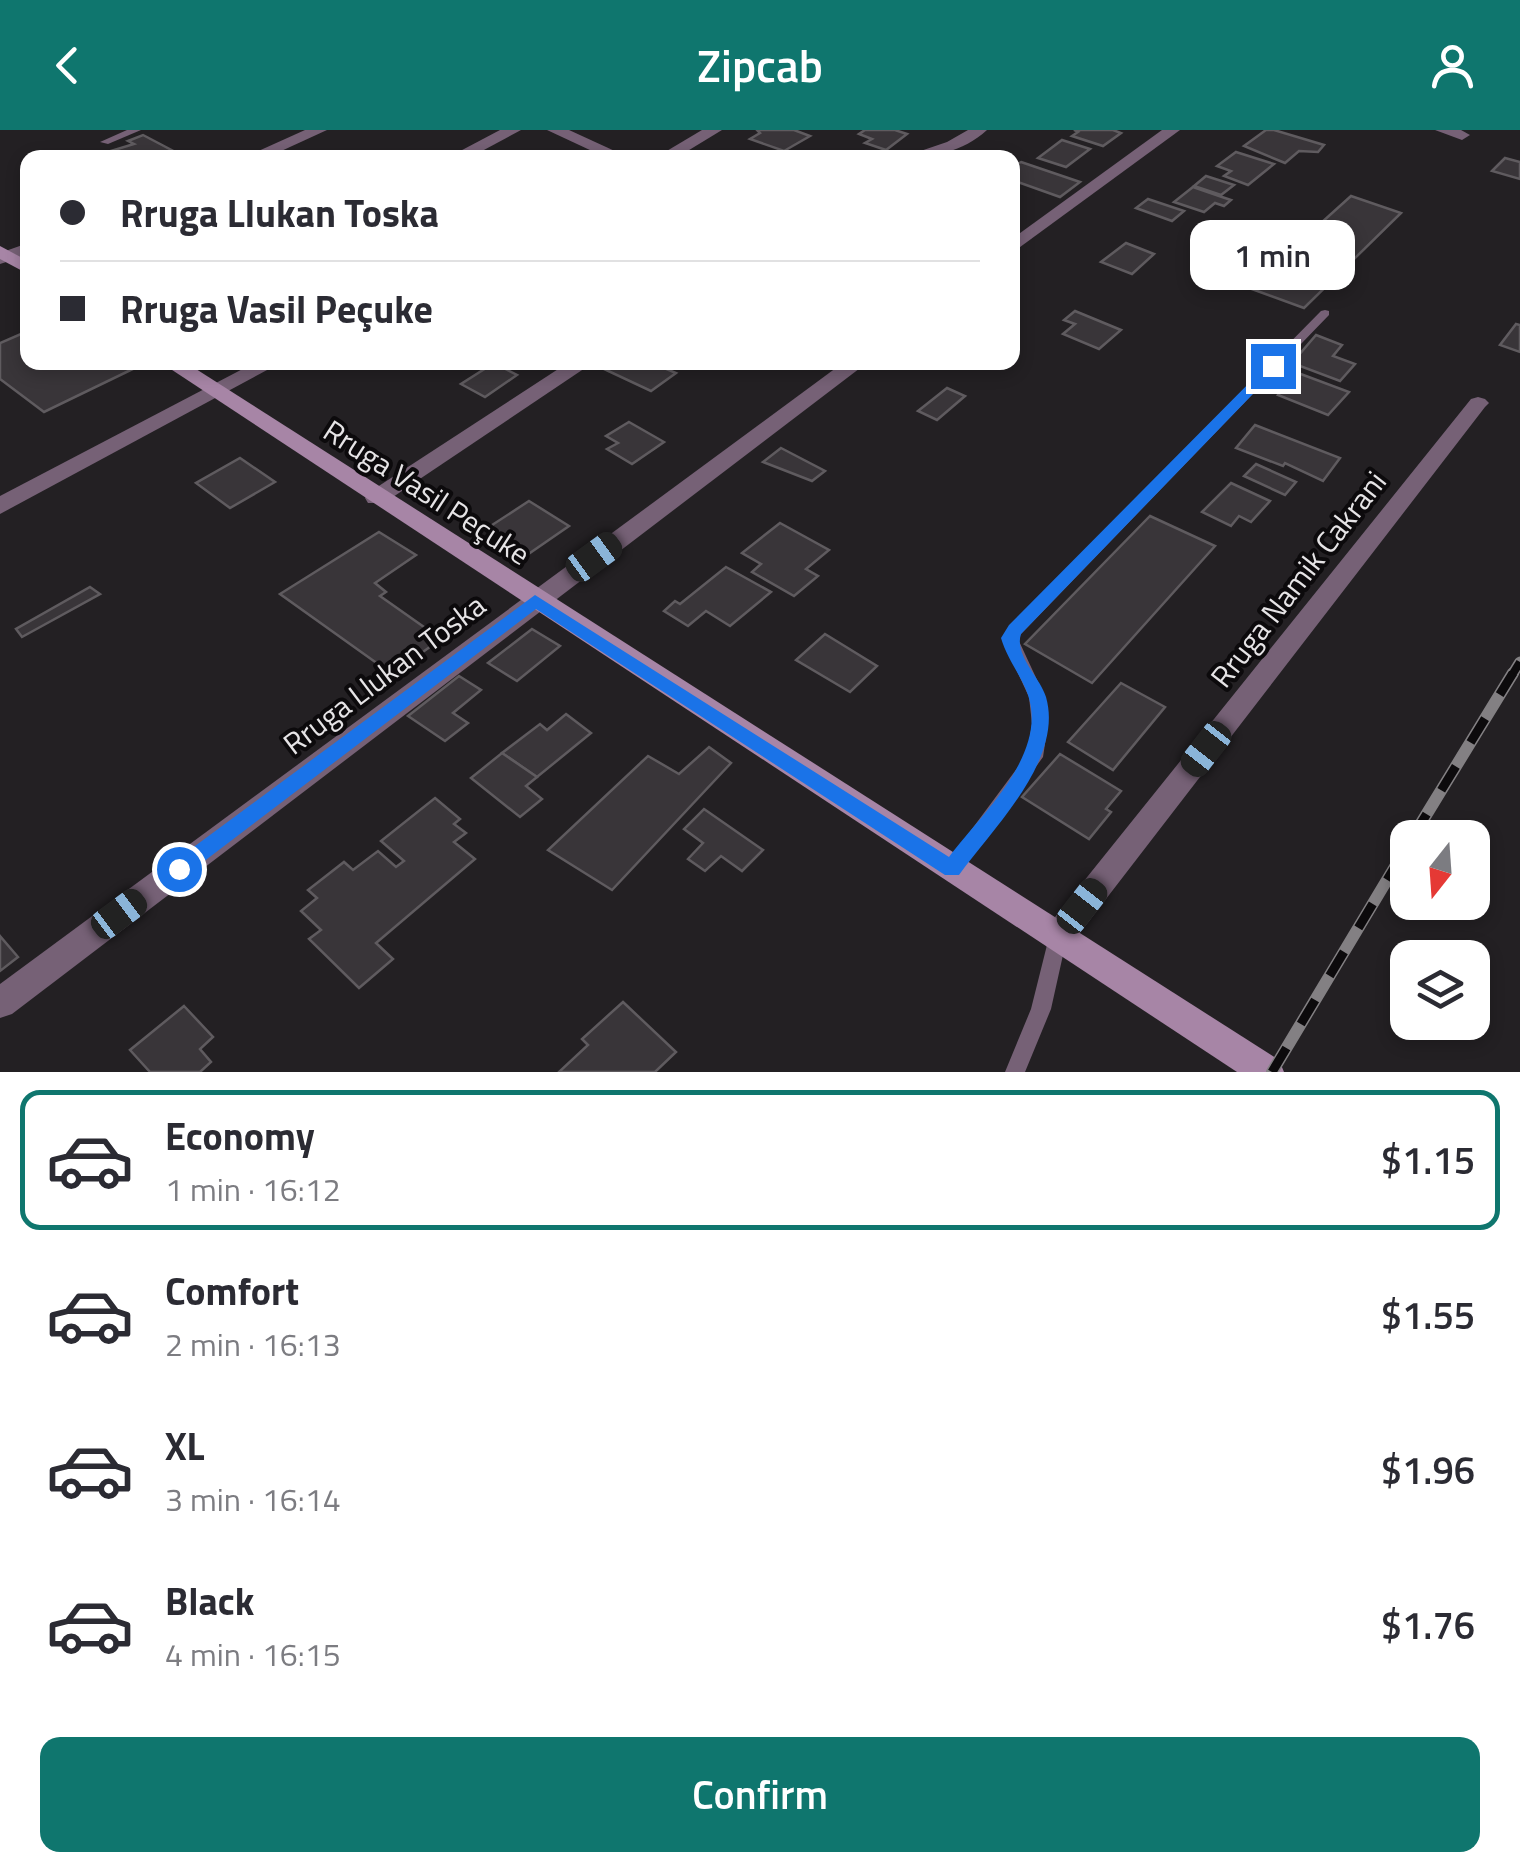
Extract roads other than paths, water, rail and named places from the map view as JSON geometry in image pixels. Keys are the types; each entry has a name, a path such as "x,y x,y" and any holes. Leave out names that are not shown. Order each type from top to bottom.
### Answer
{"street":[{"path":"270,150 319,130"},
{"path":"472,150 513,130"},
{"path":"555,130 603,150"},
{"path":"677,150 714,130"},
{"path":"936,150 979,130"},
{"path":"1020,242 1172,130"},
{"path":"1444,130 1462,135"},
{"name":"Rruga Vasil Peçuke","path":"182,370 1268,1072"},
{"path":"0,506 257,370"},
{"path":"376,498 572,370"},
{"name":"Rruga Llukan Toska","path":"0,1003 847,370"},
{"name":"Rruga Namik Cakrani","path":"1058,937 1478,403"}],"lane":[{"path":"105,142 136,130"},
{"path":"952,869 1034,757 1040,724 1037,697 1012,648 1010,638 1015,630 1325,313"},
{"path":"1015,1072 1041,1009 1058,937"}],"railway":[{"path":"1512,675 1520,662"},
{"path":"1423,820 1513,673"},
{"path":"1272,1072 1390,875"}]}
